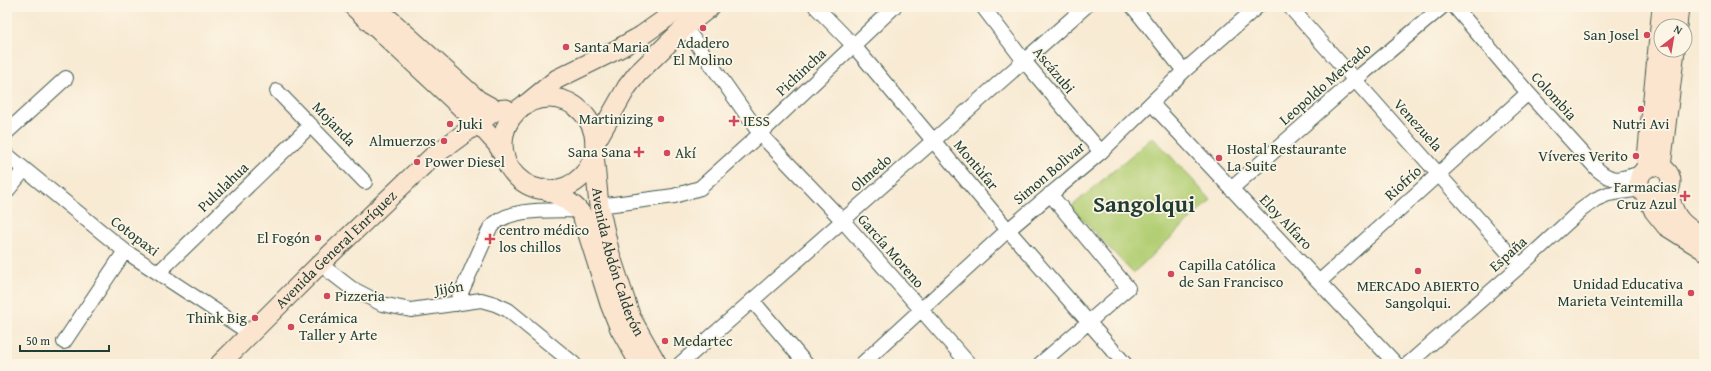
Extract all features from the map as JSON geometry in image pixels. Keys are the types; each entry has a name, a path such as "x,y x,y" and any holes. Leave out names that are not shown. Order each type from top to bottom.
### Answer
{"main road":[{"path":"354,7 478,123 501,149 515,175 534,187 545,189 558,189 564,186 581,176 589,166 594,148 627,87 676,14"},
{"path":"376,7 478,100 496,110 523,106 535,100 546,98 556,99 571,104 584,114 589,123 593,132 594,148"},
{"path":"501,149 505,130 511,118 523,106 557,79 616,50 676,14 710,7"},
{"path":"1662,7 1647,179 1654,212 1666,226 1704,250"},
{"path":"1678,18 1679,7"},
{"path":"1647,179 1669,174 1671,183 1668,192 1660,198 1652,198 1647,179 1673,58"},
{"name":"Avenida General Enríquez","path":"220,364 320,264 432,157 496,110"},
{"path":"456,140 475,138 501,149"},
{"name":"Avenida Abdón Calderón","path":"594,148 600,206 610,254 631,318 658,364"},
{"name":"Avenida Abdón Calderón","path":"545,189 565,199 579,210 584,219 592,250 610,304 620,329 640,364"},
{"path":"1668,192 1677,218 1704,237"}],"street":[{"name":"Montùfar","path":"816,7 854,46 1008,230 1125,364"},
{"name":"Pichincha","path":"600,206 674,196 700,188 760,134 894,7"},
{"name":"Ascázubi","path":"983,7 1024,61 1101,152"},
{"name":"Olmedo","path":"680,364 1085,7"},
{"path":"1133,7 1184,71"},
{"name":"Simon Bolìvar","path":"862,364 1008,230 1101,152 1184,71 1257,7"},
{"name":"Venezuela","path":"1290,7 1520,266"},
{"name":"Leopoldo Mercado","path":"1231,189 1355,80 1442,7"},
{"name":"Colombia","path":"1454,7 1528,93 1598,170 1605,176 1620,179 1647,179"},
{"name":"García Moreno","path":"676,14 760,134 843,221 969,364"},
{"path":"7,132 66,78"},
{"name":"Mojanda","path":"277,91 365,182"},
{"name":"Riofrío","path":"1319,282 1528,93"},
{"name":"Eloy Alfaro","path":"1151,103 1396,364"},
{"name":"Pululahua","path":"158,273 311,125"},
{"name":"Cotopaxi","path":"7,155 125,251 250,334"},
{"path":"7,191 24,170"},
{"name":"España","path":"1408,364 1520,266 1581,210 1596,199 1647,179"},
{"path":"1040,364 1128,288 1050,194"},
{"path":"456,304 490,228 495,221 522,212 579,210"},
{"path":"64,342 125,251"},
{"name":"Jijón","path":"320,264 351,288 382,304 411,310 480,300 495,304 508,310 574,364"},
{"path":"752,300 806,364"}],"green space":[{"path":"1153,137 1211,200 1133,273 1071,207"}],"place":[{"name":"Adadero El Molino","path":"703,28"},
{"name":"San Josel","path":"1647,35"},
{"name":"Santa Maria","path":"566,47"},
{"name":"Nutri Avi","path":"1641,109"},
{"name":"Martinizing","path":"661,119"},
{"name":"IESS","path":"734,121"},
{"name":"Juki","path":"450,124"},
{"name":"Almuerzos","path":"444,141"},
{"name":"Sana Sana","path":"639,152"},
{"name":"Akí","path":"667,153"},
{"name":"Víveres Verito","path":"1636,156"},
{"name":"Hostal Restaurante La Suite","path":"1219,158"},
{"name":"Power Diesel","path":"417,162"},
{"name":"Farmacias Cruz Azul","path":"1685,196"},
{"name":"El Fogón","path":"318,238"},
{"name":"centro médico los chillos","path":"490,239"},
{"name":"MERCADO ABIERTO Sangolqui.","path":"1418,271"},
{"name":"Capilla Católica de San Francisco","path":"1171,274"},
{"name":"Unidad Educativa Marieta Veintemilla","path":"1691,293"},
{"name":"Pizzeria","path":"327,296"},
{"name":"Think Big","path":"255,318"},
{"name":"Cerámica Taller y Arte","path":"291,327"},
{"name":"Medartec","path":"665,341"}],"district":[{"name":"Sangolqui","path":"1144,204"}]}
